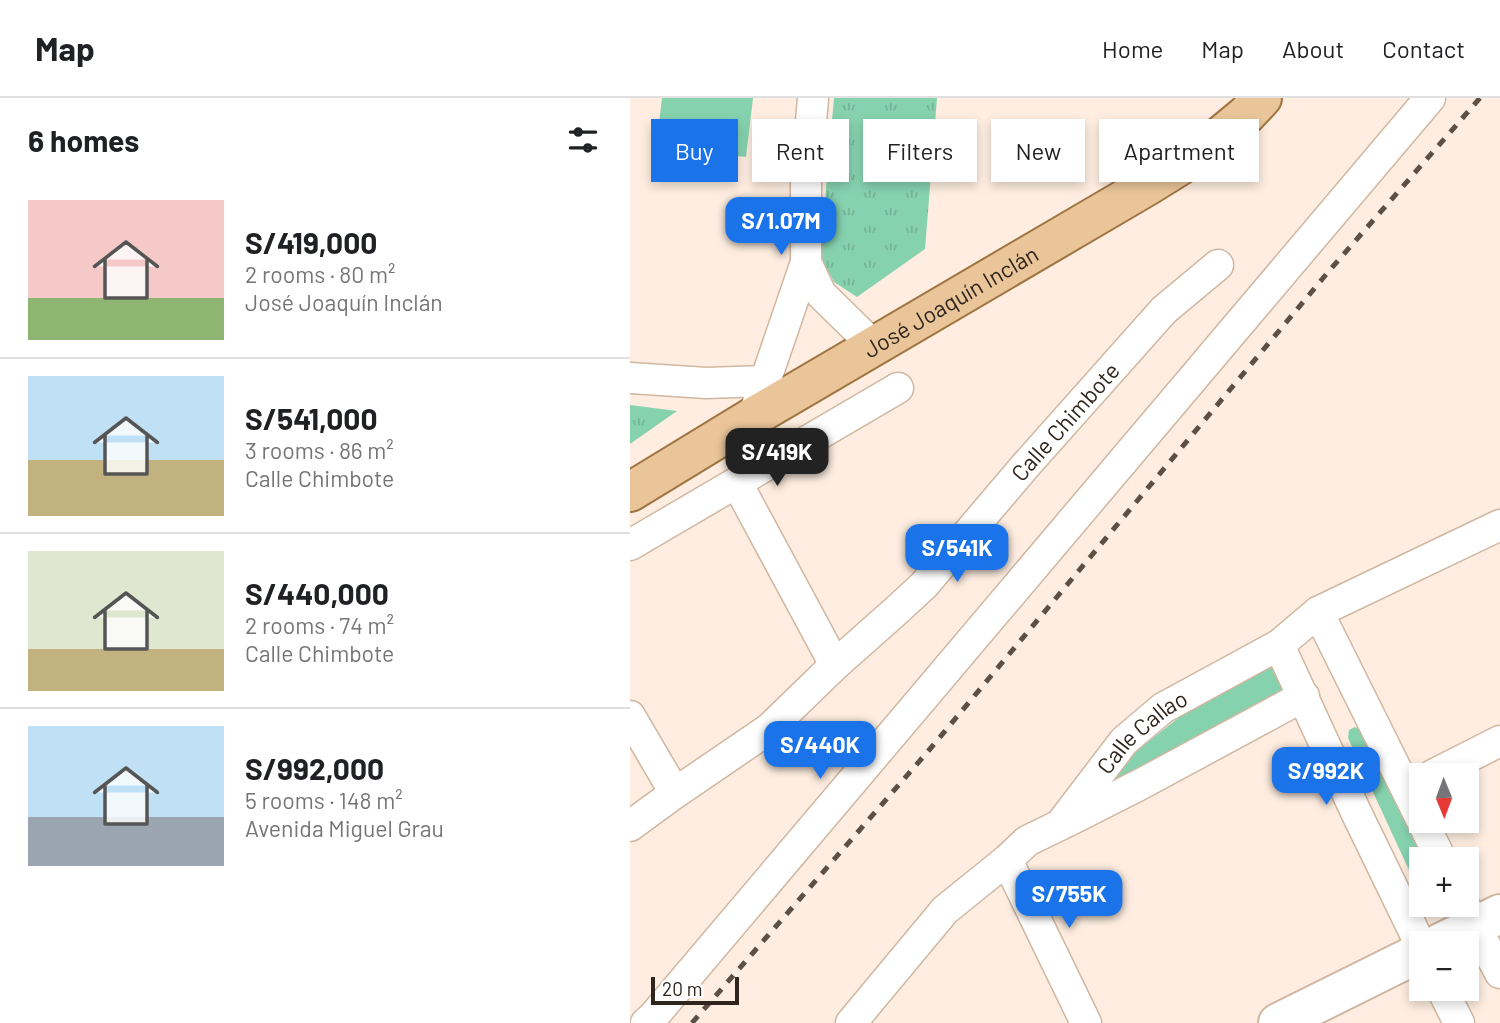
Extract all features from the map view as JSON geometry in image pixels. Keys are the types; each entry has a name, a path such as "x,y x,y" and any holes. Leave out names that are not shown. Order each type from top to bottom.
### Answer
{"main road":[{"name":"José Joaquín Inclán","path":"630,492 1190,160 1247,114 1262,98"}],"street":[{"path":"753,417 806,262 806,181 813,98"},
{"path":"646,1023 1430,98"},
{"path":"806,262 821,294 874,346"},
{"name":"Calle Chimbote","path":"630,826 769,729 924,584 1164,310 1218,265"},
{"path":"630,378 706,383 765,381"},
{"path":"630,545 898,388"},
{"path":"737,482 835,666"},
{"name":"Calle Callao","path":"851,1023 945,910 1027,841 1060,825 1124,741 1163,708 1279,645 1318,612 1500,525"},
{"path":"1318,612 1409,778"},
{"path":"1279,645 1414,931"},
{"path":"1060,825 1304,696"},
{"path":"630,716 675,793"},
{"path":"1457,763 1500,741"},
{"path":"1007,860 1086,1023"},
{"path":"1457,931 1480,915 1500,973"},
{"path":"1278,1023 1409,958"},
{"path":"1448,1001 1460,1023"}],"green space":[{"path":"662,98 753,98 746,157 738,156 738,119 659,119"},
{"path":"834,98 937,98 935,119 863,119 863,182 930,182 925,249 857,297 834,282 820,257 827,182 849,182 849,119 832,119"},
{"path":"630,405 677,411 630,444"},
{"path":"1270,665 1278,667 1288,693 1118,782 1116,775 1134,753 1182,715"},
{"path":"1355,727 1362,731 1409,833 1418,847 1409,847 1409,870 1348,738 1349,730"}],"railway":[{"path":"692,1023 930,749 1329,271 1480,98"}]}
